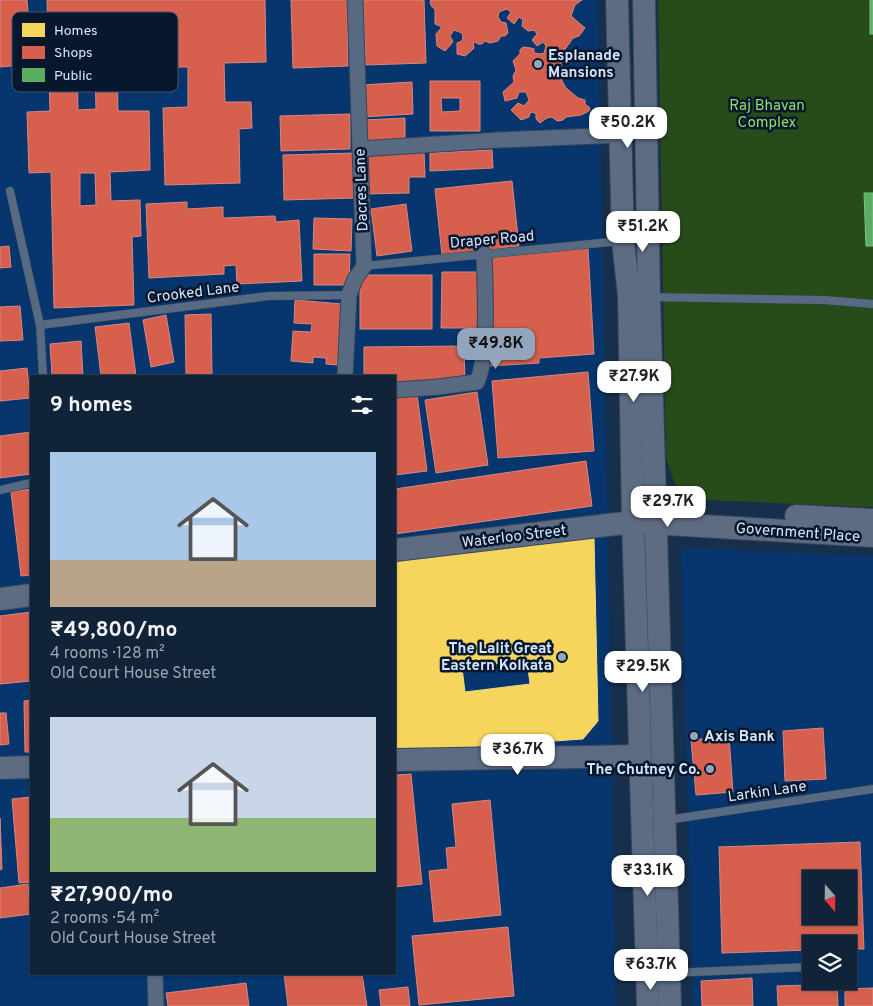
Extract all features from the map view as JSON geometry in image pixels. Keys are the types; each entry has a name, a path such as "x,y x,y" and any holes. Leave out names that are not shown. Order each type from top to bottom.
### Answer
{"main road":[{"path":"617,0 623,241 639,296 657,516 666,820 657,974 648,1006"},
{"path":"644,0 633,514 640,756 657,974 670,1006"},
{"name":"Government Place","path":"633,514 873,536"},
{"name":"Waterloo Street","path":"396,550 633,514"},
{"path":"657,516 873,520"},
{"path":"0,599 30,595"},
{"path":"396,760 640,756"},
{"path":"0,768 30,767"}],"street":[{"name":"Dacres Lane","path":"355,0 364,266"},
{"path":"360,149 499,140 621,135"},
{"path":"396,390 477,382 481,373 484,352 484,254"},
{"path":"345,375 349,295 355,279 364,266"},
{"path":"155,975 156,1006"}],"lane":[{"path":"10,191 40,325 43,375"},
{"name":"Draper Road","path":"364,266 623,241"},
{"name":"Crooked Lane","path":"40,325 269,296 349,295"},
{"path":"639,296 824,300 873,304"},
{"path":"0,490 30,484"},
{"name":"Larkin Lane","path":"666,820 873,789"},
{"path":"657,974 802,967"}],"shaded area":[{"path":"0,0 598,0 616,1006 0,1006"},
{"path":"681,548 873,556 873,1006 693,1006"}],"green space":[{"name":"Raj Bhavan Complex","path":"658,0 873,0 873,507 680,499 666,458"}],"building: Homes":[{"path":"594,538 598,721 583,739 396,752 396,562","holes":["527,660 530,684 465,692 462,668"]}],"building: Shops":[{"path":"0,0 27,0 28,12 12,12 12,66 0,67"},
{"path":"47,0 265,0 266,62 224,63 225,102 251,102 252,128 239,129 240,183 165,185 163,108 188,107 188,67 178,67 178,12 47,12"},
{"path":"291,0 347,0 348,66 293,68"},
{"path":"363,0 424,0 426,63 366,65"},
{"name":"Esplanade Mansions","path":"431,0 582,0 575,5 571,16 585,28 579,36 573,38 561,55 561,68 562,81 566,88 578,98 585,100 585,104 590,108 589,111 557,121 552,117 547,118 540,123 533,112 530,113 529,117 521,120 511,110 518,103 524,106 529,100 526,92 519,92 517,98 505,101 503,92 514,82 513,76 516,70 513,61 520,54 520,50 523,47 534,49 534,53 544,53 546,46 543,42 537,46 532,40 537,34 534,30 528,31 522,26 523,20 519,17 514,24 507,18 511,12 507,9 499,12 498,17 501,22 506,23 508,33 505,36 501,36 498,41 490,43 485,41 482,44 475,42 473,43 474,48 465,56 457,54 457,43 462,41 463,37 462,33 454,30 450,36 453,42 445,51 437,46 436,34 442,27 435,24 435,9 432,7"},
{"path":"430,81 480,81 480,131 430,131","holes":["441,98 460,98 460,111 442,112"]},
{"path":"412,82 413,114 363,117 361,85"},
{"path":"49,92 78,92 78,110 96,109 96,92 118,92 118,111 149,111 150,170 110,172 111,201 140,200 141,236 132,237 134,305 54,308 51,172 29,173 27,112 50,111","holes":["80,173 95,173 96,205 80,206"]},
{"path":"350,114 350,149 281,151 280,116"},
{"path":"405,118 405,145 365,147 364,120"},
{"path":"492,150 493,168 430,171 430,153"},
{"path":"424,151 425,177 409,177 409,193 364,194 363,152"},
{"path":"354,153 356,198 284,200 283,155"},
{"path":"512,181 519,246 442,255 435,189"},
{"path":"187,202 187,209 223,207 223,218 275,216 276,222 299,220 302,281 237,284 236,265 224,266 224,274 149,278 146,204"},
{"path":"406,204 412,251 377,256 371,209"},
{"path":"314,218 352,219 351,251 313,249"},
{"path":"9,246 11,267 0,268 0,247"},
{"path":"588,248 594,354 539,358 539,363 490,366 489,258"},
{"path":"314,254 350,254 349,285 314,285"},
{"path":"442,272 480,272 479,328 441,328"},
{"path":"360,275 432,275 432,329 360,329"},
{"path":"295,300 342,304 337,365 326,364 326,358 313,357 313,363 291,361 293,331 311,332 312,324 294,323"},
{"path":"20,306 23,340 0,341 0,307"},
{"path":"211,314 212,374 186,375 185,315"},
{"path":"166,315 174,362 151,367 143,320"},
{"path":"129,323 136,375 101,375 95,327"},
{"path":"81,341 83,375 52,375 50,344"},
{"path":"464,346 465,381 396,382 396,375 364,375 364,347"},
{"path":"27,368 30,398 0,401 0,371"},
{"path":"588,372 594,451 498,458 492,381"},
{"path":"477,392 488,465 436,473 425,400"},
{"path":"417,394 427,471 396,475 396,397"},
{"path":"30,432 30,474 0,478 0,436"},
{"path":"586,461 592,506 396,534 396,489"},
{"path":"30,489 30,575 21,576 11,492"},
{"path":"30,612 30,681 0,684 0,616"},
{"path":"30,700 30,752 25,752 24,701"},
{"path":"0,713 6,713 9,744 0,745"},
{"path":"823,728 826,779 785,781 783,731"},
{"path":"729,736 733,792 696,795 691,740"},
{"path":"411,774 422,884 396,887 396,775"},
{"path":"30,797 30,882 19,883 12,799"},
{"path":"490,800 501,915 434,922 429,871 448,869 446,848 456,847 452,804"},
{"path":"0,818 2,869 0,870"},
{"path":"860,842 864,949 857,949 857,935 802,935 802,950 722,953 719,847"},
{"path":"28,884 30,914 0,918 0,888"},
{"path":"508,927 514,996 419,1005 412,936"},
{"path":"284,975 362,975 367,1006 288,1006"},
{"path":"752,978 753,1006 702,1006 701,981"},
{"path":"246,983 249,1006 168,1006 166,993"},
{"path":"802,985 802,990 837,990 838,1006 778,1006 777,986"},
{"path":"408,987 410,1006 381,1006 379,990"},
{"path":"873,988 873,1006 845,1006 845,990"}],"building: Public":[{"path":"870,0 873,0 873,34 870,34"},
{"path":"864,193 873,193 873,246 866,246"}],"place":[{"name":"Esplanade Mansions","path":"538,64"},
{"name":"The Lalit Great Eastern Kolkata","path":"562,657"},
{"name":"Axis Bank","path":"694,736"},
{"name":"The Chutney Co.","path":"710,769"}]}
